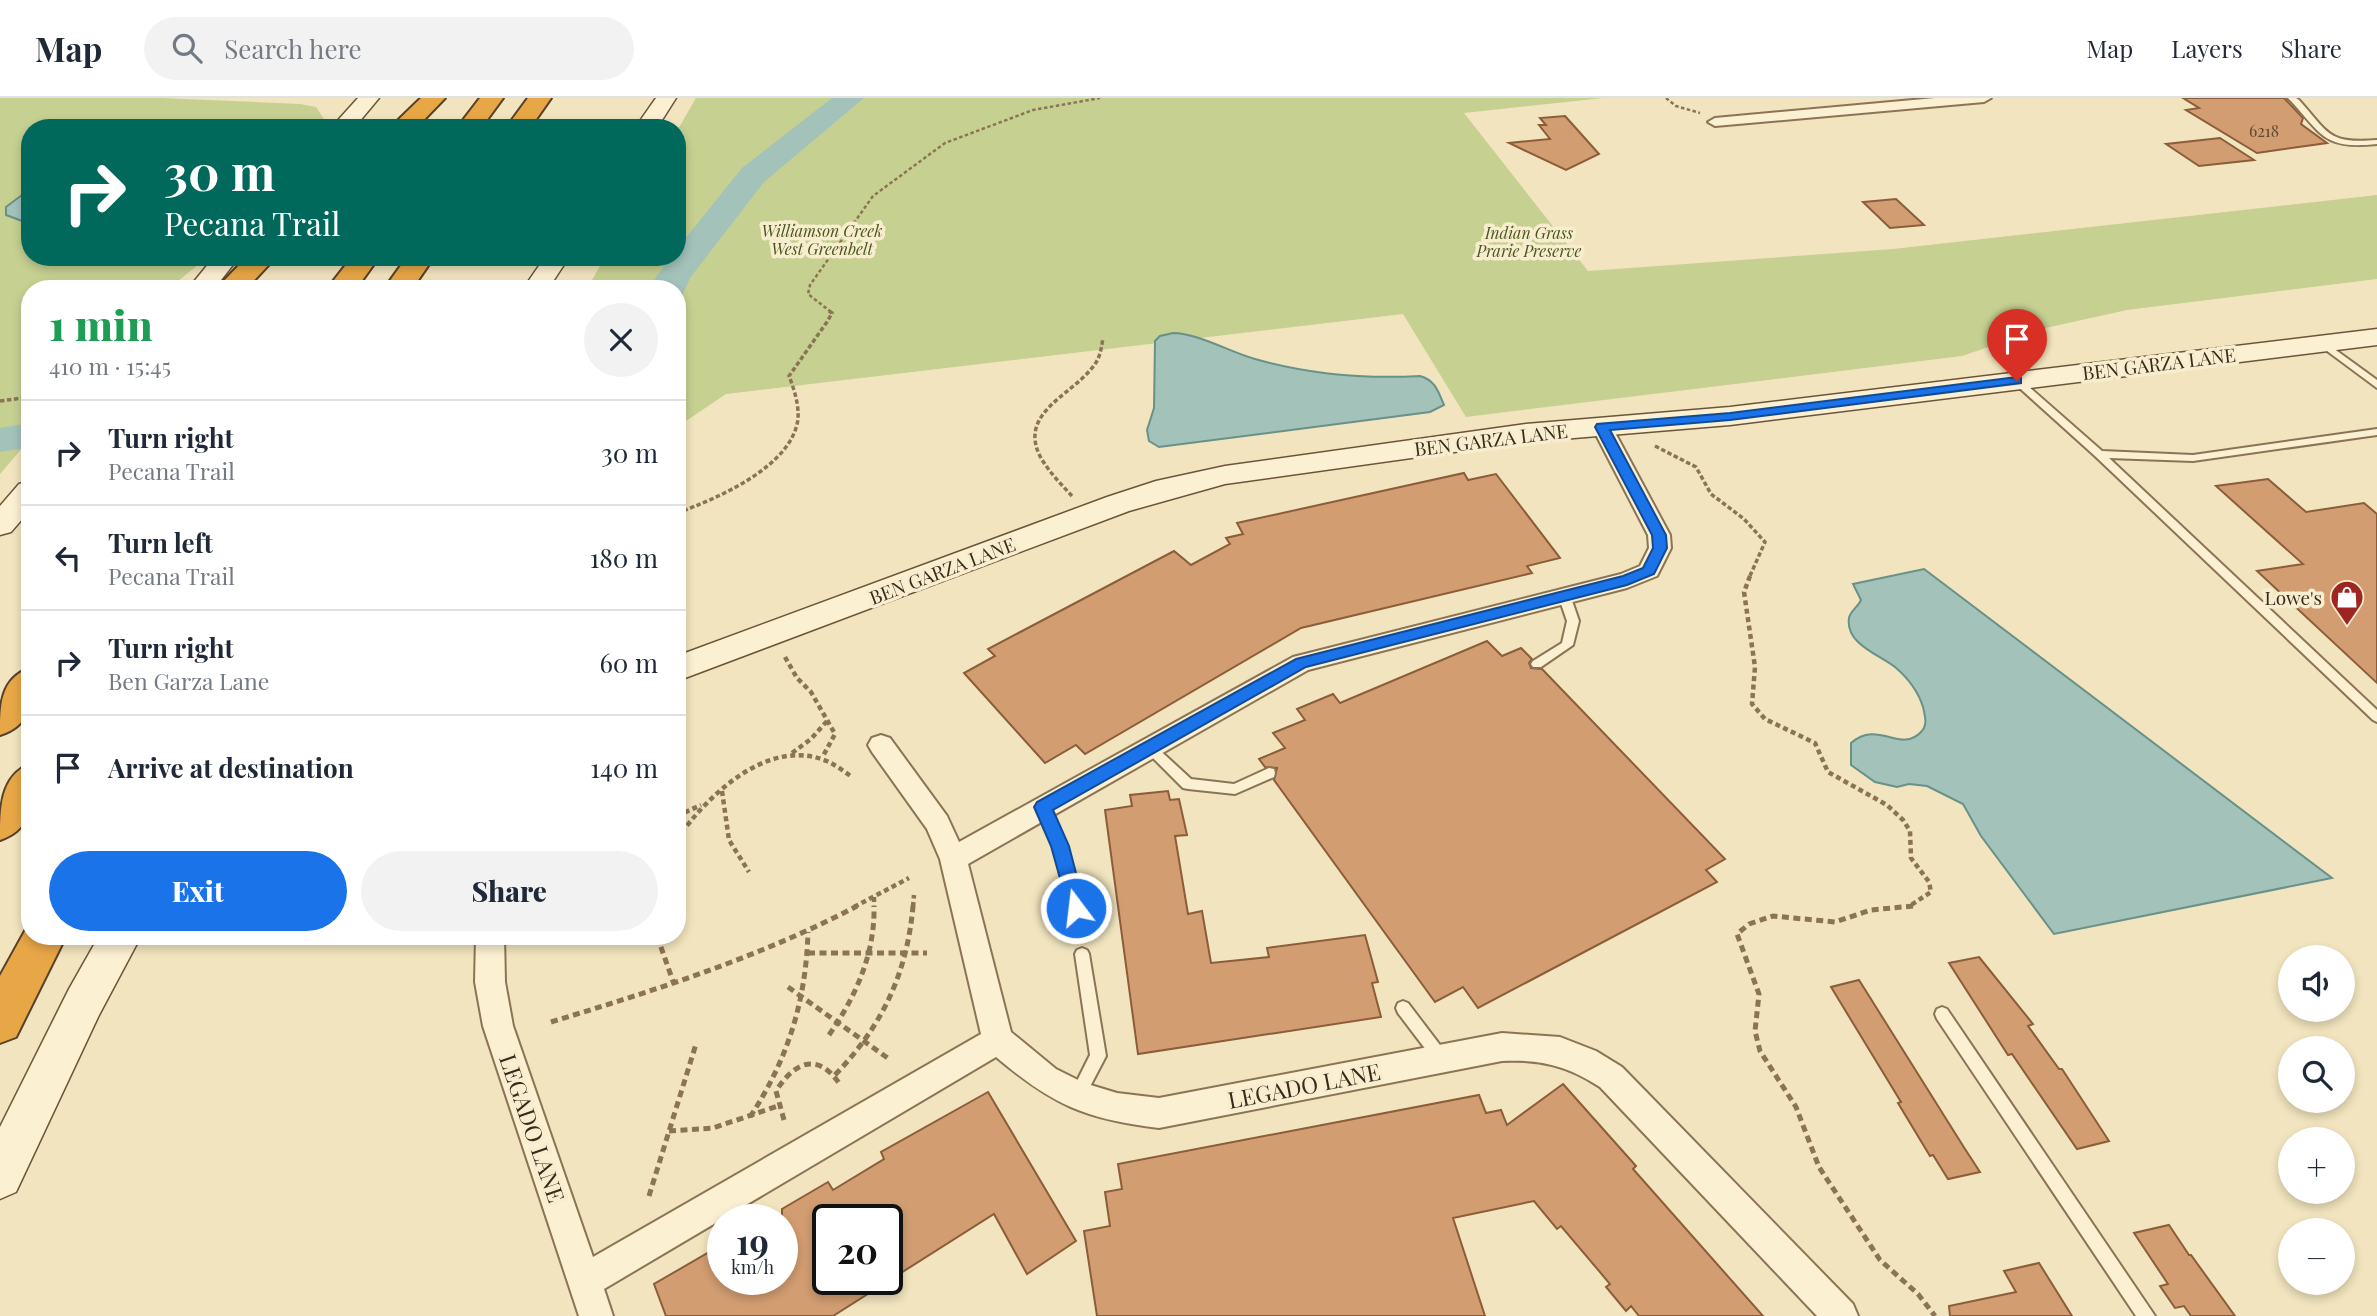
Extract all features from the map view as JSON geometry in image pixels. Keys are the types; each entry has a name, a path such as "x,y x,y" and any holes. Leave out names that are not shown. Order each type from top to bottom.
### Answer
{"highway":[{"path":"412,119 434,98"},
{"path":"476,119 492,98"},
{"path":"525,119 540,98"},
{"path":"239,280 254,266"},
{"path":"348,280 359,266"},
{"path":"0,720 21,693"},
{"path":"0,823 21,793"},
{"path":"0,1022 39,945"}],"street":[{"path":"350,119 369,98"},
{"path":"652,119 666,98"},
{"path":"1720,122 1984,98"},
{"path":"208,280 219,266"},
{"name":"BEN GARZA LANE","path":"686,666 1167,488 1239,473 1527,433 1730,416 2377,337"},
{"path":"953,859 1301,663 1649,571 1660,548 1659,535 1602,427"},
{"path":"0,525 21,501"},
{"path":"585,1281 998,1040 953,859 938,824 881,745"},
{"path":"0,1176 84,1002 116,945"},
{"name":"LEGADO LANE","path":"490,945 490,982 498,1026 596,1316"},
{"name":"LEGADO LANE","path":"998,1040 1045,1079 1078,1096 1117,1108 1159,1113 1502,1046 1530,1045 1558,1049 1585,1058 1611,1077 1841,1316"}],"lane":[{"path":"2292,98 2304,107 2320,131 2329,137 2363,143 2377,142"},
{"path":"2322,343 2377,385"},
{"path":"2017,381 2099,454 2377,717"},
{"path":"2099,454 2193,458 2377,432"},
{"path":"1537,664 1567,645 1573,621 1564,595"},
{"path":"1149,747 1188,784 1234,789 1269,773"},
{"path":"1043,807 1060,846 1076,908"},
{"path":"1078,1096 1098,1056 1082,954"},
{"path":"1403,1008 1441,1059"},
{"path":"1942,1014 2146,1316"}],"path":[{"path":"686,510 704,504 766,468 794,433 798,398 789,376 798,356 824,329 832,313 808,294 810,285 873,196 944,143 1033,110 1100,98"},
{"path":"1666,98 1676,106 1720,122"},
{"path":"1075,499 1039,455 1034,440 1046,406 1095,368 1102,357 1103,338"},
{"path":"0,401 21,398"},
{"path":"1647,443 1696,467 1702,473 1711,494 1744,519 1765,542 1764,551 1745,583 1744,592 1755,667 1752,704 1756,711 1765,719 1815,743 1828,772 1887,805 1903,820 1910,831 1911,858 1930,882 1931,892 1918,905 1901,911 1868,910 1833,922 1794,916 1762,918 1746,925 1737,934 1759,994 1755,1031 1760,1051 1796,1107 1819,1167 1880,1260 1919,1294 1935,1316"},
{"path":"785,657 835,734 823,756"},
{"path":"686,825 705,803 722,790 766,761 790,754 811,739 827,720"},
{"path":"790,754 823,756 852,776"},
{"path":"722,790 729,840 749,872"},
{"path":"686,812 705,803"},
{"path":"551,1023 674,984 808,932 909,878"},
{"path":"835,1075 865,1042 895,993 907,953 914,895"},
{"path":"829,1035 852,999 870,953 875,933 874,897"},
{"path":"750,1117 789,1050 802,997 808,932"},
{"path":"660,945 674,984"},
{"path":"808,953 927,953"},
{"path":"788,987 889,1059"},
{"path":"649,1196 696,1044"},
{"path":"784,1120 776,1091 782,1079 803,1064 817,1063 835,1075 841,1086"},
{"path":"669,1131 713,1128 778,1106"}],"green space":[{"path":"0,98 161,98 316,107 324,119 21,119 21,266 197,266 179,280 21,280 21,450 0,474"},
{"name":"Williamson Creek West Greenbelt","path":"696,98 1603,98 1464,113 1588,271 1893,249 2377,195 2377,279 2127,310 2041,329 1962,356 1466,417 1403,314 726,394 686,421 686,280 592,280 600,266 686,266 684,119"}],"water":[{"path":"21,196 21,221 6,215 6,207"},
{"path":"1173,333 1192,336 1255,359 1316,372 1378,377 1420,376 1433,383 1444,405 1430,412 1159,447 1149,441 1147,430 1154,408 1155,341 1160,336"},
{"path":"1924,569 2332,878 2054,934 1981,836 1963,804 1927,786 1909,784 1897,787 1875,782 1851,765 1851,743 1861,737 1870,734 1905,740 1913,738 1925,726 1921,701 1908,680 1852,635 1849,618 1861,600 1853,584"}],"building":[{"path":"2183,98 2284,98 2303,118 2301,124 2327,143 2257,153 2186,110 2199,108"},
{"path":"1565,116 1599,154 1566,170 1509,143 1550,139 1539,125 1546,125 1540,118"},
{"path":"2220,138 2254,160 2199,166 2166,144"},
{"path":"1896,199 1924,225 1890,228 1863,202"},
{"path":"1464,473 1468,480 1496,474 1560,558 1527,566 1532,573 1301,628 1085,754 1076,745 1045,763 964,673 995,656 988,649 1174,551 1191,565 1230,544 1226,538 1243,534 1237,523"},
{"name":"Lowe's","path":"2268,479 2306,512 2364,503 2377,514 2377,683 2257,571 2303,564 2216,486"},
{"path":"1487,641 1502,656 1521,648 1532,659 1529,663 1531,668 1542,669 1725,859 1706,870 1717,882 1478,1008 1463,987 1435,1002 1274,780 1277,768 1265,767 1259,759 1285,748 1273,733 1305,720 1297,709 1333,694 1340,703"},
{"path":"1168,791 1170,800 1179,799 1187,835 1175,836 1188,914 1202,911 1211,963 1269,957 1267,948 1365,935 1378,982 1372,983 1381,1017 1138,1054 1105,810 1132,806 1130,795"},
{"path":"1979,957 2033,1024 2028,1026 2059,1069 2062,1069 2109,1141 2077,1149 2012,1054 2008,1055 1949,963"},
{"path":"1859,980 1980,1172 1948,1179 1933,1155 1930,1156 1898,1103 1901,1102 1831,987"},
{"path":"1563,1084 1636,1166 1633,1169 1763,1316 1639,1316 1631,1306 1626,1311 1606,1287 1610,1284 1561,1226 1557,1229 1534,1201 1453,1218 1485,1316 1097,1316 1084,1231 1110,1226 1105,1192 1122,1189 1118,1164 1479,1095 1486,1113 1501,1110 1507,1125"},
{"path":"988,1092 1076,1241 1027,1274 994,1214 903,1272 903,1204 812,1204 812,1295 866,1295 833,1316 666,1316 654,1284 707,1253 707,1295 798,1295 798,1204 791,1204 828,1182 833,1190 884,1159 881,1152"},
{"path":"2169,1225 2235,1316 2191,1316 2184,1306 2175,1308 2160,1286 2168,1284 2134,1233"},
{"path":"2039,1263 2072,1316 1950,1316 1949,1306 2016,1292 2004,1271"}],"waterway":[{"path":"686,260 753,175 850,98"},
{"path":"672,280 682,266"},
{"path":"0,440 21,436"}],"place":[{"name":"Lowe's","path":"2347,627"}],"route":[{"path":"1076,908 1060,846 1043,807 1280,672 1301,663 1627,580 1649,571 1660,548 1659,535 1602,427 1730,416 2017,381"}],"park label":[{"name":"Indian Grass Prarie Preserve","path":"1529,241"}]}
